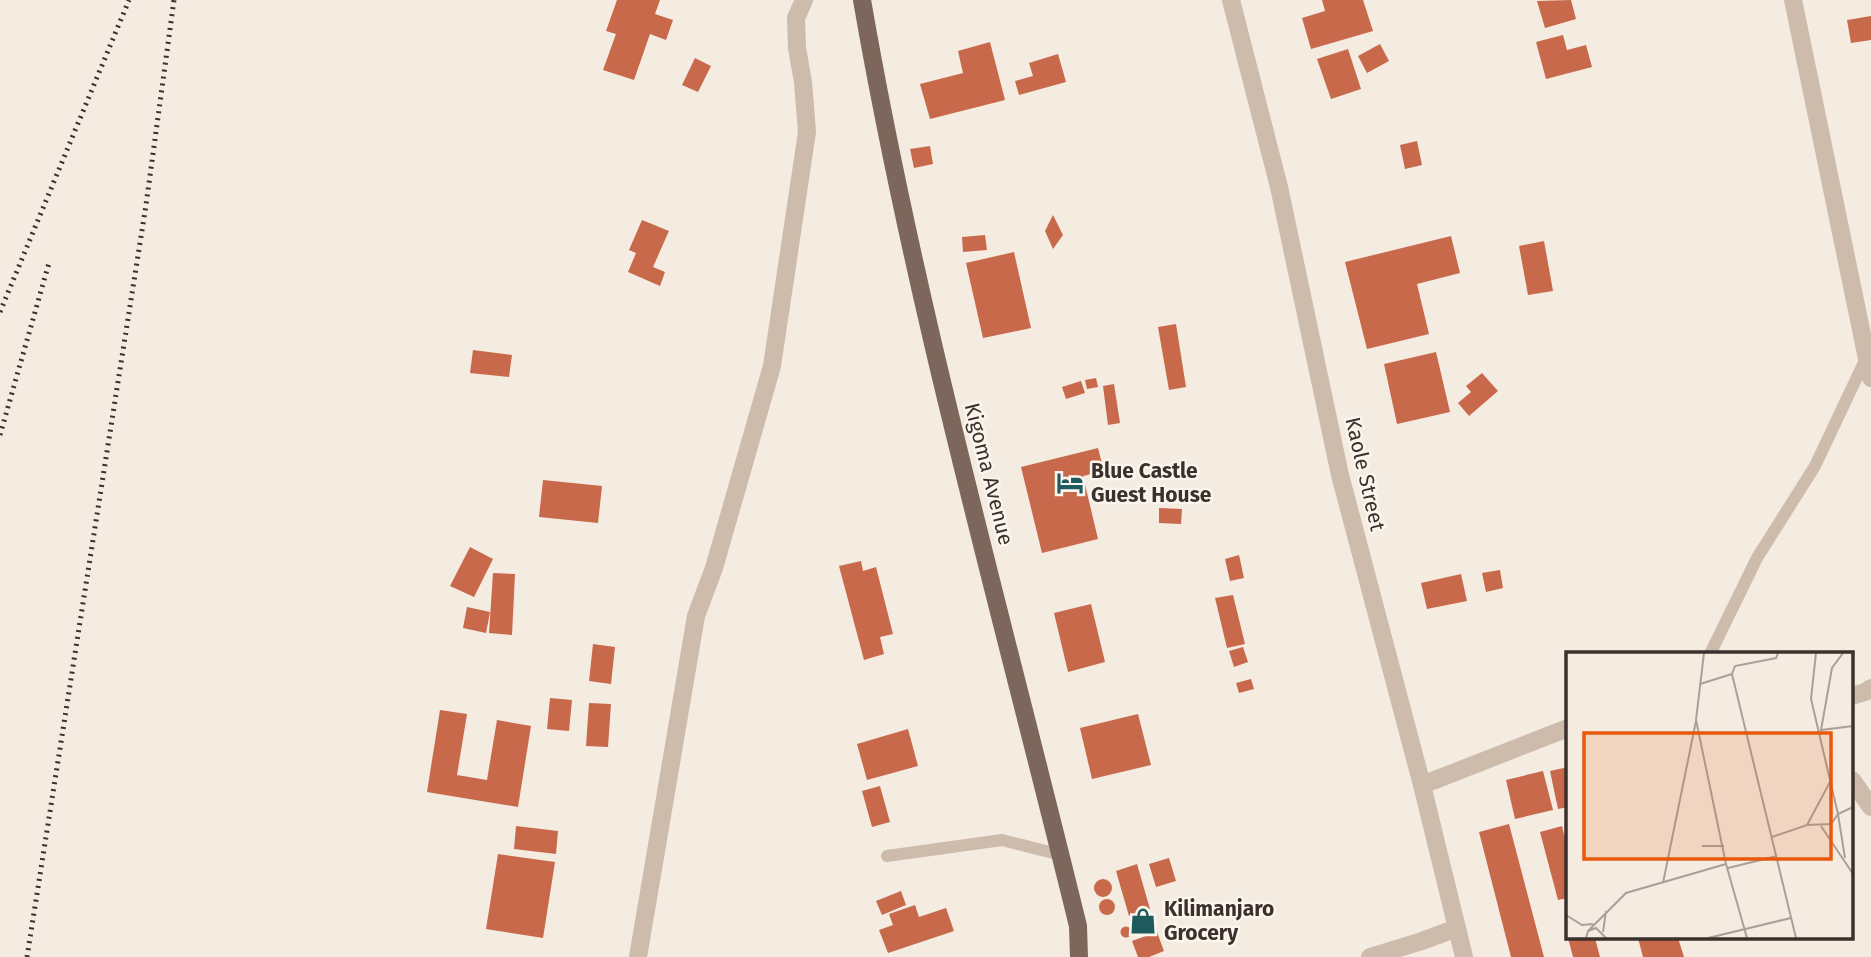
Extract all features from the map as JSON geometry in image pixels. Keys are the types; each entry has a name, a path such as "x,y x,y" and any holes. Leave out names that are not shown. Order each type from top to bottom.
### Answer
{"main road":[{"name":"Kigoma Avenue","path":"862,0 881,102 962,467 1078,926 1079,957"}],"street":[{"path":"638,957 696,616 714,568 772,366 807,132 796,18 804,0"},
{"name":"Kaole Street","path":"1231,0 1279,187 1340,475 1422,785 1464,957"},
{"path":"1793,0 1871,378"},
{"path":"1854,695 1871,688"},
{"path":"1422,785 1566,729"},
{"path":"1854,783 1871,807"},
{"path":"1370,957 1457,928"}],"lane":[{"path":"1711,652 1757,558 1815,466 1866,357"},
{"path":"887,856 1002,840 1061,855"}],"building":[{"path":"617,0 660,0 655,14 673,20 666,40 650,34 634,80 603,70 616,34 606,31"},
{"path":"1322,0 1363,0 1373,31 1311,49 1302,18 1325,11"},
{"path":"1571,0 1576,19 1545,28 1537,1"},
{"path":"1871,16 1871,40 1851,43 1847,20"},
{"path":"1563,35 1567,50 1586,45 1592,67 1546,79 1536,42"},
{"path":"990,42 1005,100 930,119 920,84 963,73 958,51"},
{"path":"1380,44 1389,61 1367,73 1358,56"},
{"path":"1348,49 1361,89 1331,99 1317,59"},
{"path":"1058,54 1066,82 1019,95 1015,81 1033,76 1029,63"},
{"path":"695,58 711,66 698,92 682,85"},
{"path":"1417,141 1422,165 1405,169 1400,145"},
{"path":"930,146 933,164 914,168 910,149"},
{"path":"1053,215 1063,235 1053,249 1045,231"},
{"path":"642,220 669,231 653,267 665,272 660,286 628,272 636,253 629,250"},
{"path":"985,235 987,250 963,252 962,237"},
{"path":"1451,236 1460,273 1417,284 1429,334 1367,349 1345,262"},
{"path":"1544,241 1553,291 1528,295 1519,246"},
{"path":"1014,252 1031,328 983,338 966,263"},
{"path":"1176,324 1186,387 1169,390 1158,327"},
{"path":"473,350 512,355 509,377 470,373"},
{"path":"1436,352 1450,412 1397,424 1384,364"},
{"path":"1482,373 1498,391 1469,416 1458,403 1471,392 1466,386"},
{"path":"1096,378 1098,387 1087,389 1085,380"},
{"path":"1081,381 1085,393 1066,399 1062,387"},
{"path":"1114,384 1120,423 1108,425 1103,386"},
{"path":"1098,448 1104,471 1083,476 1098,539 1042,553 1021,467"},
{"path":"543,480 602,486 598,523 539,517"},
{"path":"1159,508 1182,509 1181,524 1159,523"},
{"path":"470,547 493,559 474,597 450,586"},
{"path":"1239,555 1244,578 1230,581 1225,559"},
{"path":"861,561 863,571 876,567 893,634 880,637 884,654 864,660 839,566"},
{"path":"1500,570 1503,588 1486,592 1482,573"},
{"path":"493,573 515,574 512,635 489,633"},
{"path":"1461,574 1467,601 1427,609 1421,583"},
{"path":"1233,595 1245,644 1227,648 1215,598"},
{"path":"1091,604 1105,662 1068,672 1054,613"},
{"path":"467,607 490,612 486,633 463,628"},
{"path":"593,644 615,647 611,684 589,681"},
{"path":"1243,647 1248,662 1234,667 1229,651"},
{"path":"1251,679 1254,689 1239,693 1236,683"},
{"path":"550,698 572,700 569,731 547,729"},
{"path":"589,703 611,704 608,747 586,746"},
{"path":"440,710 467,714 457,775 487,780 497,720 531,726 518,807 427,792"},
{"path":"1138,714 1151,765 1092,779 1080,728"},
{"path":"908,729 918,766 867,780 857,744"},
{"path":"1566,767 1566,807 1558,809 1550,771"},
{"path":"1543,771 1553,810 1515,819 1506,780"},
{"path":"880,786 890,822 872,827 862,791"},
{"path":"1509,824 1544,957 1511,957 1479,832"},
{"path":"516,826 558,831 556,854 514,849"},
{"path":"1562,826 1566,843 1566,898 1558,900 1540,832"},
{"path":"498,854 555,862 543,938 486,929"},
{"path":"1169,858 1176,881 1156,887 1149,864"},
{"path":"1137,864 1150,909 1129,916 1116,871"},
{"path":"1103,879 1110,881 1110,895 1103,897 1096,895 1094,888 1096,881"},
{"path":"901,891 906,905 882,915 876,901"},
{"path":"1107,899 1115,907 1107,915 1099,907"},
{"path":"915,905 919,917 946,908 954,931 888,953 879,930 893,925 889,914"},
{"path":"1126,926 1132,932 1126,938 1120,932"},
{"path":"1157,932 1164,951 1149,957 1138,957 1132,941"},
{"path":"1569,940 1596,940 1600,957 1573,957"},
{"path":"1639,940 1679,940 1684,957 1643,957"}],"railway":[{"path":"0,312 129,0"},
{"path":"27,957 146,205 174,0"},
{"path":"0,435 49,263"}],"place":[{"name":"Blue Castle Guest House","path":"1070,483"},
{"name":"Kilimanjaro Grocery","path":"1143,921"}]}
